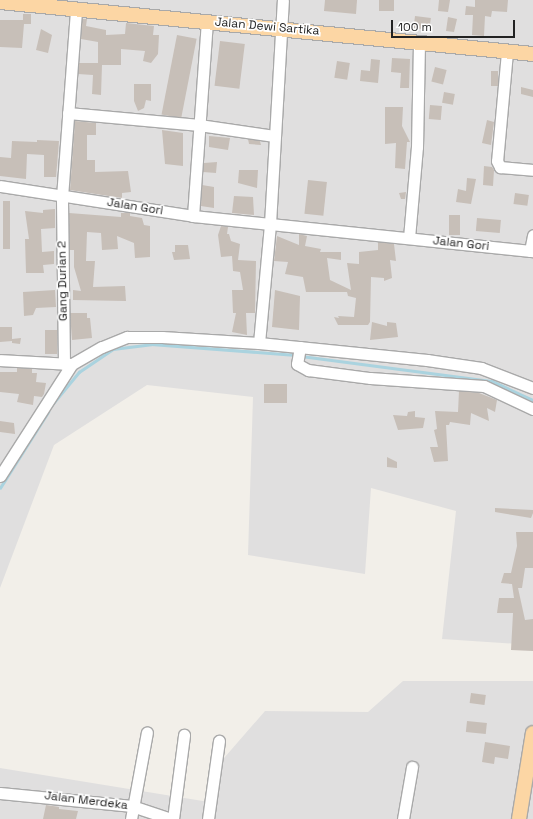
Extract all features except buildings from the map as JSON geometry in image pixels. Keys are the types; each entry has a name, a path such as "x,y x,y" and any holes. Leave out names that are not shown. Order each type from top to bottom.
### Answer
{"main road":[{"name":"Jalan Dewi Sartika","path":"0,2 280,28 533,54"},
{"path":"519,819 530,773 533,733"}],"street":[{"path":"259,343 270,224 280,28 283,0"},
{"name":"Gang Durian 2","path":"68,364 62,197 76,9"},
{"path":"193,216 207,21"},
{"path":"409,238 417,147 419,42"},
{"path":"507,52 497,161 500,167 533,170"},
{"path":"68,113 199,125 274,136"},
{"name":"Jalan Gori","path":"0,186 27,189 62,197 193,216 532,251"},
{"path":"532,251 533,235"},
{"path":"0,360 68,364 102,347 134,336 259,343 298,352 468,365 500,373 533,388"},
{"path":"298,352 298,366 308,370 370,378 484,386 533,409"},
{"path":"0,476 68,364"},
{"path":"131,819 132,806 147,732"},
{"path":"172,819 184,735"},
{"path":"208,819 219,741"},
{"path":"403,819 412,767"},
{"name":"Jalan Merdeka","path":"0,793 132,806 172,819"}],"shaded area":[{"path":"0,0 533,0 533,645 442,639 456,511 371,488 365,574 248,555 253,397 147,385 54,445 0,588"},
{"path":"403,681 533,681 533,819 0,819 0,768 209,802 218,765 265,711 368,712"}],"waterway":[{"path":"51,406 79,372 113,349 151,344 296,355"},
{"path":"301,356 492,381 533,400"},
{"path":"0,488 48,412"}]}
